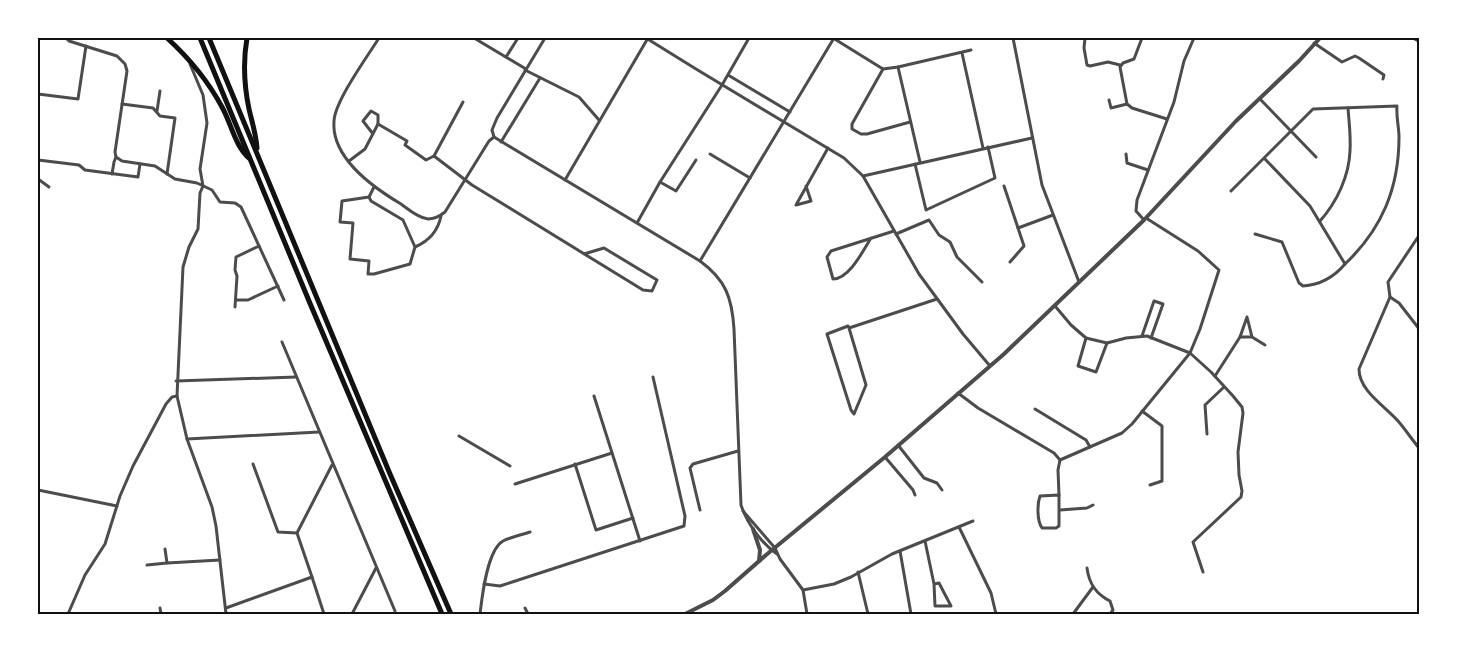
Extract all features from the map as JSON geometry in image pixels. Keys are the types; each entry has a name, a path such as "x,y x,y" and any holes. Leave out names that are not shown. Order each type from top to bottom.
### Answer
{"highway":[{"path":"167,38 189,60 214,92 243,152 250,158"},
{"path":"200,38 378,466 442,614"},
{"path":"210,38 397,490 451,614"},
{"path":"247,38 244,56 245,80 250,111 256,132 258,153"}],"street":[{"path":"66,38 116,56 125,64 127,71 115,152 116,158 112,174"},
{"path":"379,38 340,102 334,120 335,138 349,161 374,187 422,217 433,218 441,216"},
{"path":"474,38 540,78 579,97 599,120"},
{"path":"506,57 518,38"},
{"path":"545,38 497,118 492,130 494,137 700,261 722,282 728,293 733,311 741,506 742,511 754,529 774,549"},
{"path":"564,180 647,38 844,158 863,176 919,274 990,366"},
{"path":"637,223 660,182 722,85 749,38"},
{"path":"700,261 834,38 883,69 898,68 971,50"},
{"path":"1013,38 1042,185 1079,282"},
{"path":"1085,38 1084,48 1087,65 1090,66 1108,62 1120,65 1134,59 1142,38"},
{"path":"1060,460 1122,432 1132,424 1190,353 1200,329 1219,270 1198,252 1144,219 1138,214 1136,206 1176,96 1186,56 1194,38"},
{"path":"685,614 713,600 885,457 990,366 1144,219 1236,121 1299,61 1320,38"},
{"path":"1413,38 1420,42"},
{"path":"1314,44 1342,62 1355,56 1359,58 1384,75 1383,80"},
{"path":"38,94 78,99 86,46"},
{"path":"962,53 983,148"},
{"path":"189,60 199,83 205,106 206,131 200,169 203,186 200,193 198,230 189,247 183,267 176,396 187,439 212,507 226,614"},
{"path":"1120,65 1127,104 1132,108 1167,119"},
{"path":"898,68 920,162"},
{"path":"883,69 852,124 852,129 861,134 867,134 910,122"},
{"path":"728,75 790,112"},
{"path":"501,142 540,78"},
{"path":"157,112 160,90"},
{"path":"1260,99 1316,157"},
{"path":"1109,100 1111,108 1127,104"},
{"path":"378,124 407,141 405,146 426,160 434,156 463,102"},
{"path":"122,104 153,108 160,116 175,118 167,174"},
{"path":"1231,191 1313,109 1397,106 1399,135 1395,185 1382,215 1368,239 1332,277 1303,286 1299,283 1282,242 1255,234"},
{"path":"1320,221 1341,188 1348,165 1350,151 1348,108"},
{"path":"349,161 365,149 378,124 378,115 371,111 364,121 372,134"},
{"path":"415,247 430,238 439,224 441,216 489,141 494,137"},
{"path":"863,176 988,146 1032,138"},
{"path":"915,164 926,210 995,178 988,146"},
{"path":"806,186 811,201 796,205 806,186 828,148"},
{"path":"710,154 750,178"},
{"path":"1126,154 1127,162 1148,170"},
{"path":"434,156 472,185 584,254 643,290 652,291 657,280 604,248 584,254"},
{"path":"116,158 122,161 155,166 175,178 197,183 212,190 220,202 235,203 241,207 284,300"},
{"path":"1264,158 1310,206 1345,264"},
{"path":"38,160 79,166 85,170 138,177 140,164"},
{"path":"660,182 676,192 696,160"},
{"path":"38,179 49,187"},
{"path":"1004,186 1024,246 1010,262"},
{"path":"369,197 374,187"},
{"path":"369,197 376,204 403,220 415,247 410,264 368,274 369,261 350,260 353,223 340,222 342,201 369,197"},
{"path":"1018,228 1053,215"},
{"path":"872,238 846,274 838,279 833,279 827,257 831,251 872,238 895,232 929,220 939,234 950,242 957,257 982,282"},
{"path":"1420,234 1388,282 1390,297 1360,369 1359,377 1378,402 1399,422 1420,449"},
{"path":"235,307 238,276 235,270 236,257 259,246"},
{"path":"236,300 248,300 278,286"},
{"path":"1390,297 1399,303 1420,330"},
{"path":"849,328 866,385 854,414 851,410 827,334 937,299"},
{"path":"1142,337 1154,302 1162,304 1151,338"},
{"path":"1055,306 1071,325 1086,338 1107,343 1147,336 1190,353 1238,401 1243,413 1238,452 1241,497 1193,542 1203,572"},
{"path":"1215,376 1240,337 1247,317 1252,338"},
{"path":"1240,337 1252,338 1265,345"},
{"path":"1086,338 1078,366 1096,372 1107,343"},
{"path":"282,342 332,465 395,611"},
{"path":"176,381 296,377"},
{"path":"484,584 500,586 681,528 685,522 685,516 653,377"},
{"path":"1207,434 1205,405 1224,387"},
{"path":"958,393 978,408 1054,454 1060,460"},
{"path":"68,614 85,575 105,544 117,506 133,466 168,400 176,396"},
{"path":"594,396 640,541"},
{"path":"1035,409 1086,440 1090,447"},
{"path":"1142,411 1162,426 1162,481 1150,485"},
{"path":"187,439 319,432"},
{"path":"459,436 510,466"},
{"path":"898,445 924,478 937,483 942,490"},
{"path":"700,510 690,468 693,464 738,450"},
{"path":"515,484 612,453"},
{"path":"885,457 913,490 915,495"},
{"path":"1059,495 1040,496 1038,500 1039,524 1042,528 1056,528 1059,526 1060,510 1058,470 1060,460"},
{"path":"253,464 278,532 297,533"},
{"path":"575,464 596,530 633,518"},
{"path":"324,614 297,533 332,465"},
{"path":"38,490 117,506"},
{"path":"1060,510 1087,508 1092,505"},
{"path":"742,511 774,549 803,590 807,614"},
{"path":"803,590 851,578 858,572 900,551 973,521"},
{"path":"959,527 991,593 996,614"},
{"path":"754,529 760,550 760,561"},
{"path":"480,614 488,565 502,542 530,532"},
{"path":"924,541 934,584 935,606 951,606 939,583 934,584"},
{"path":"165,549 167,563"},
{"path":"900,551 911,614"},
{"path":"147,566 220,560"},
{"path":"352,614 376,568"},
{"path":"1087,568 1088,578 1097,593 1110,601 1113,610 1110,614"},
{"path":"858,572 868,614"},
{"path":"226,608 312,577"},
{"path":"1073,614 1093,587"},
{"path":"160,608 161,614"},
{"path":"525,608 528,614"}]}
